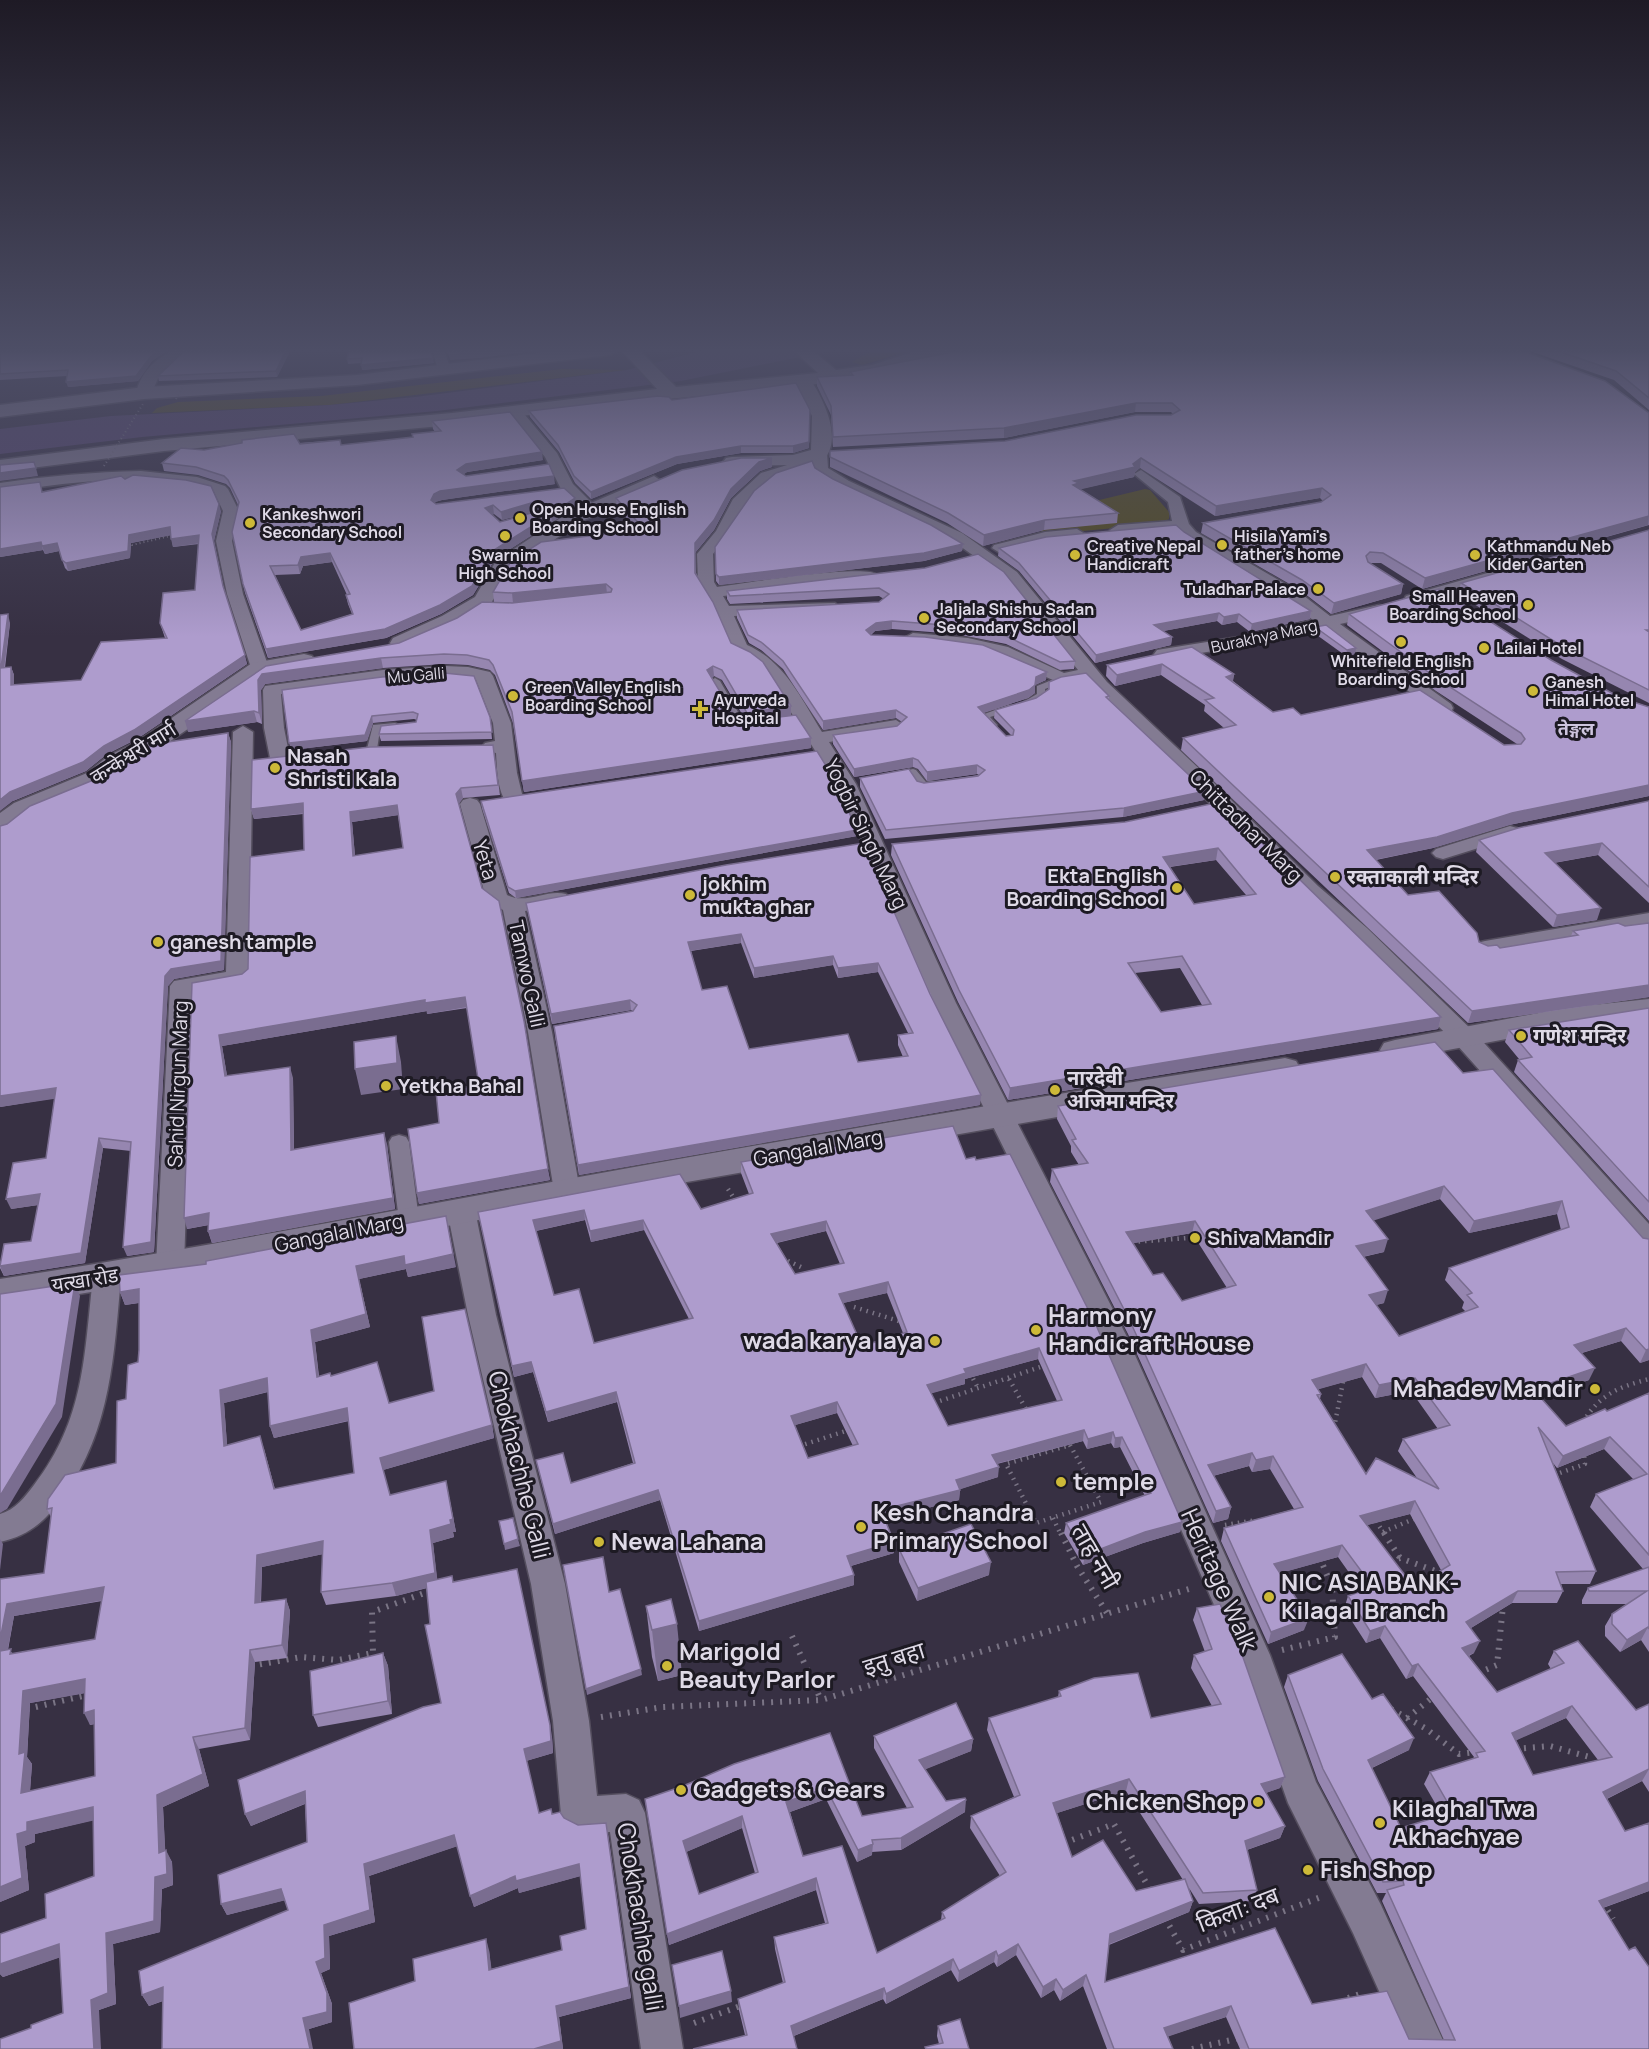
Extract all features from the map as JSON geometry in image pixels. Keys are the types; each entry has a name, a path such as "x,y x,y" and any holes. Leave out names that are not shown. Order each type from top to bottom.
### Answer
{"main road":[{"path":"0,466 159,446"}],"street":[{"path":"543,446 550,466 590,509"},
{"path":"709,466 741,460 793,460 829,453 828,446"},
{"name":"Chittadhar Marg","path":"829,453 821,470 844,484 936,526 982,553 1011,575 1092,672 1101,686 1310,891 1359,933 1466,1039 1649,1242"},
{"name":"Yogbir Singh Marg","path":"829,453 805,464 766,476 738,502 723,532 705,554 706,582 724,611 739,648 758,656 772,668 819,747 852,783 875,845 944,1002 999,1116"},
{"path":"0,488 108,471 188,480 220,489 231,511 224,541 235,594 260,668 319,659"},
{"path":"1141,474 1175,500 1182,527 1254,571 1330,622 1367,654 1455,715"},
{"path":"382,648 412,639 484,607 483,601 503,565 590,509 667,477"},
{"path":"546,492 569,489"},
{"path":"955,560 1045,537 1203,525"},
{"path":"711,593 815,579 890,573"},
{"name":"Burakhya Marg","path":"1144,659 1330,622 1505,573"},
{"path":"815,579 825,607"},
{"path":"1402,586 1420,597"},
{"path":"1440,592 1456,603"},
{"path":"724,611 846,605"},
{"path":"897,637 984,646 1002,651 1062,679 1113,667"},
{"name":"कन्केश्वरी मार्ग","path":"0,826 23,808 96,778 117,761 147,746 260,668"},
{"name":"Mu Galli","path":"274,728 272,690 402,675 469,671 484,676 502,723 507,747"},
{"path":"819,747 896,726"},
{"path":"242,763 289,757 274,728"},
{"name":"Sahid Nirgun Marg","path":"170,1266 182,986 237,978 242,763 232,734 274,728"},
{"path":"147,746 190,740"},
{"path":"472,747 507,747 507,772 513,798"},
{"path":"351,751 394,748"},
{"name":"Yeta","path":"476,803 472,818 496,898 513,906"},
{"path":"1201,809 1223,804"},
{"path":"1443,853 1533,828"},
{"path":"851,846 899,845"},
{"name":"Tamwo Galli","path":"567,1191 546,1031 513,906 578,896"},
{"path":"1485,948 1649,920"},
{"path":"1366,1055 1466,1039 1565,1018 1649,1008"},
{"name":"Gangalal Marg","path":"170,1266 567,1191 1311,1064"},
{"name":"Heritage Walk","path":"999,1116 1110,1335 1253,1655 1301,1790 1426,2049"},
{"path":"399,1142 409,1220"},
{"name":"Chokhachhe Galli","path":"461,1210 482,1315 543,1563 571,1721"},
{"name":"यत्खा रोड","path":"0,1293 170,1266"},
{"path":"0,1528 20,1525 63,1475 81,1442 92,1408 106,1277"},
{"name":"Chokhachhe galli","path":"571,1721 580,1815 626,1813 661,2042"}],"lane":[{"path":"522,520 533,516 556,530"},
{"path":"1000,732 984,716 1032,702 1042,695 1040,688 1062,679"},
{"path":"716,681 743,729 764,726"},
{"path":"372,749 376,727 404,725"},
{"path":"891,776 914,772 923,786 945,783"}],"path":[{"path":"108,471 120,446"},
{"path":"126,541 132,545 182,533"},
{"path":"712,1166 738,1204 748,1202"},
{"path":"1123,1240 1139,1244 1189,1238"},
{"path":"776,1255 803,1268"},
{"path":"854,1307 904,1323"},
{"path":"921,1407 1009,1379 1056,1361"},
{"path":"1331,1432 1345,1379 1339,1369"},
{"path":"968,1370 978,1388"},
{"path":"1009,1379 1032,1418"},
{"path":"1581,1425 1593,1404 1610,1389 1649,1379"},
{"path":"789,1449 854,1429"},
{"path":"1043,1442 1048,1452"},
{"path":"1546,1478 1585,1464 1583,1444"},
{"name":"ताह ननी","path":"1070,1445 1101,1502 1036,1523 1006,1464 1048,1452 1070,1445"},
{"path":"1372,1515 1400,1557 1435,1573 1446,1570"},
{"name":"ताह ननी","path":"1053,1518 1077,1566 1107,1613"},
{"path":"1383,1532 1417,1518"},
{"path":"1198,1529 1263,1519"},
{"path":"1253,1655 1287,1650 1335,1637 1332,1587 1316,1548"},
{"path":"1381,1566 1400,1557"},
{"path":"1332,1587 1361,1575"},
{"name":"इतु बहा","path":"571,1721 663,1707 821,1700 1218,1581"},
{"path":"243,1668 301,1657 338,1660 373,1653 372,1612 440,1588"},
{"path":"1468,1677 1497,1665 1503,1598"},
{"path":"792,1636 821,1700"},
{"path":"1407,1718 1440,1691"},
{"path":"22,1710 90,1695"},
{"path":"1380,1702 1459,1754 1478,1752"},
{"path":"1508,1750 1550,1746 1593,1758"},
{"path":"1066,1851 1063,1842 1114,1824 1155,1898"},
{"name":"किला: दब","path":"1160,1908 1183,1950 1350,1888"},
{"path":"1601,1900 1612,1919"},
{"path":"1343,2000 1395,1983"},
{"path":"661,2042 754,2000"},
{"path":"1192,2049 1249,2035"}],"shaded area":[{"path":"0,446 70,446 0,454"},
{"path":"1145,489 1150,490 1169,512 1169,519 1159,524 1039,535 1042,530 1091,502"}],"building":[{"path":"228,446 537,446 542,452 466,464 457,470 466,476 549,464 554,476 440,491 434,494 431,500 436,504 564,488 575,498 551,514 531,503 501,512 493,505 485,508 500,522 531,513 542,520 494,550 472,586 440,605 385,629 266,649 243,584 232,532 239,502 228,480 224,476 196,467 162,463 181,448 204,450","holes":["330,553 350,594 346,595 353,614 301,630 270,566 298,565 301,557"]},
{"path":"558,446 795,446 741,446 676,457 591,492 574,476"},
{"path":"924,446 1649,446 1649,516 1425,578 1383,553 1370,552 1366,556 1368,562 1403,584 1334,603 1302,580 1203,523 1321,502 1331,495 1322,488 1216,506 1141,458 1133,464 1135,467 1074,481 1079,483 1073,485 1118,513 1045,520 984,535 948,513 830,457 830,451"},
{"path":"741,458 772,458 759,462 731,489 714,520 695,543 695,573 713,602 731,643 750,652 763,662 791,706 747,713 722,670 713,666 707,670 738,722 796,715 811,738 522,781 512,712 493,665 489,660 467,655 444,654 381,658 262,674 258,680 259,713 254,711 185,721 266,666 399,643 457,618 482,602 512,603 611,592 612,589 606,584 512,593 493,592 511,561 541,542 644,529 616,498 682,470"},
{"path":"812,461 815,468 833,479 931,525 963,544 924,553 719,577 716,574 715,547 754,491 776,473"},
{"path":"34,462 36,468 0,473 0,465"},
{"path":"133,475 186,480 211,486 219,504 212,534 223,586 245,655 83,762 10,792 0,800 0,615 8,614 1,668 11,667 11,685 81,680 101,642 167,638 160,623 163,593 195,590 199,535 171,539 170,527 129,535 128,551 66,563 62,560 57,543 42,546 41,542 0,549 0,487 40,482 42,492 121,476 125,479"},
{"path":"1176,525 1311,611 1252,624 1239,614 1224,617 1219,613 1154,625 1172,637 1096,655 1019,563 999,548 1046,537"},
{"path":"1649,530 1649,630 1646,630 1649,632 1649,690 1565,648 1461,583"},
{"path":"978,554 1004,572 1075,661 1060,662 1006,636 957,626 892,621 876,623 866,630 871,635 925,637 983,645 1047,672 1036,677 1035,685 1029,690 978,707 1006,736 1013,735 1014,730 995,710 1036,698 1049,689 1049,682 1061,677 1086,673 1109,696 1106,697 1206,791 1124,808 886,830 860,778 909,769 917,781 924,783 978,776 985,770 977,765 927,772 918,760 913,758 854,769 833,735 897,726 907,717 896,710 823,721 783,661 761,642 748,635 737,610 879,602 889,594 879,588 730,596 727,591 925,568"},
{"path":"1439,589 1551,660 1621,698 1649,707 1649,785 1512,813 1437,837 1367,850 1408,895 1439,891 1477,933 1479,942 1488,946 1497,945 1500,948 1578,935 1573,931 1618,923 1625,926 1649,923 1649,985 1472,1011 1183,738 1236,725 1205,700 1214,698 1162,664 1117,675 1107,665 1192,647 1234,674 1226,677 1273,712 1293,708 1301,715 1420,690 1504,745 1521,744 1525,739 1521,733 1439,680 1349,614"},
{"path":"1326,625 1356,648 1347,650 1315,627"},
{"path":"444,673 474,676 490,717 492,732 379,734 381,726 416,722 418,714 413,712 372,716 365,735 289,743 282,690 382,677"},
{"path":"228,733 221,961 171,969 165,976 151,1242 123,1247 131,1142 99,1138 81,1253 0,1266 4,1244 31,1241 40,1194 6,1199 13,1163 46,1158 56,1088 0,1096 0,826 7,824 30,806 103,776 125,759 155,744"},
{"path":"493,745 498,785 461,788 456,794 482,888 499,901 524,1021 548,1169 417,1193 408,1129 439,1123 436,1091 479,1085 465,997 425,1003 425,1000 219,1035 225,1076 290,1067 291,1150 384,1133 393,1198 208,1231 209,1213 184,1218 192,983 242,974 248,969 250,857 304,850 303,803 251,809 252,760 370,747","holes":["397,805 403,848 353,856 350,812"]},
{"path":"817,751 834,779 857,830 515,891 508,887 481,801"},
{"path":"1649,801 1649,887 1602,843 1545,853 1601,908 1557,915 1479,840 1518,828"},
{"path":"1220,802 1441,1017 1010,1088 959,990 892,844 1125,822","holes":["1218,848 1256,894 1194,904 1163,857","1182,956 1211,1004 1161,1012 1128,963"]},
{"path":"864,843 930,994 981,1095 578,1165 554,1026 633,1011 637,1005 630,1000 551,1014 526,903 726,865","holes":["741,934 754,968 833,956 838,968 878,963 913,1033 898,1035 908,1056 858,1062 848,1034 749,1049 727,986 702,990 688,942"]},
{"path":"1649,1008 1649,1202 1518,1060 1532,1057 1509,1030"},
{"path":"396,1036 397,1063 355,1069 354,1042"},
{"path":"1435,1042 1463,1073 1493,1069 1643,1238 1649,1239 1649,1349 1646,1350 1626,1328 1574,1345 1595,1368 1533,1389 1566,1426 1649,1393 1649,1555 1596,1494 1647,1474 1610,1437 1563,1456 1538,1427 1596,1571 1556,1572 1563,1591 1518,1591 1466,1622 1480,1641 1462,1648 1497,1692 1564,1663 1554,1651 1578,1641 1636,1710 1649,1704 1649,1769 1603,1792 1625,1831 1649,1823 1649,1882 1599,1901 1629,1950 1635,1947 1649,1967 1649,2049 1249,2049 1231,2006 1164,2028 1173,2049 1114,2049 1086,1975 1063,1990 1056,1979 1043,1987 1018,1944 998,1956 996,1951 959,1971 953,1959 886,1994 884,1988 791,2026 797,2049 693,2049 747,2035 738,1999 785,1982 774,1937 828,1923 816,1878 667,1934 645,1799 683,1786 734,1764 830,1733 862,1816 913,1807 874,1736 956,1703 973,1739 919,1760 946,1801 965,1798 966,1800 901,1838 872,1840 873,1844 858,1850 826,1788 786,1802 803,1856 842,1846 877,1953 945,1918 942,1912 1006,1872 971,1816 1020,1795 989,1718 1061,1696 1059,1691 1094,1678 1138,1673 1151,1718 1221,1704 1194,1655 1212,1649 1197,1608 1220,1604 1238,1643 1285,1777 1261,1784 1285,1826 1245,1841 1257,1890 1203,1893 1129,1779 1053,1803 1072,1857 1103,1840 1136,1891 1185,1879 1193,1901 1110,1934 1105,1982 1275,1928 1312,2004 1387,1991 1409,2039 1455,2040 1387,1890 1404,1885 1403,1881 1383,1882 1323,1769 1288,1675 1342,1654 1372,1699 1383,1694 1414,1738 1368,1760 1401,1828 1453,1812 1430,1772 1478,1757 1476,1753 1485,1751 1418,1664 1412,1666 1385,1626 1370,1631 1348,1596 1373,1587 1342,1545 1274,1564 1309,1618 1271,1632 1224,1528 1303,1507 1273,1456 1256,1460 1252,1453 1208,1465 1231,1507 1216,1511 1130,1321 1052,1169 1088,1163 1072,1140 1076,1139 1058,1106","holes":["1444,1186 1474,1221 1562,1201 1569,1227 1449,1268 1472,1293 1467,1295 1478,1307 1399,1336 1369,1295 1388,1290 1356,1246 1388,1239 1366,1211","1195,1221 1236,1285 1182,1301 1163,1273 1153,1275 1126,1232","1366,1364 1379,1385 1415,1378 1450,1425 1403,1439 1439,1489 1376,1458 1366,1474 1317,1395 1321,1394 1312,1380","1415,1501 1450,1565 1414,1587 1360,1516","1572,1706 1612,1757 1533,1775 1512,1733","742,1816 758,1872 699,1894 683,1841"]},
{"path":"953,1126 966,1159 975,1157 976,1160 1010,1154 1096,1325 1182,1522 1145,1532 1085,1555 1066,1523 1151,1493 1122,1437 1115,1438 1113,1432 1088,1439 1084,1430 992,1455 999,1467 956,1480 960,1490 881,1510 894,1542 847,1556 854,1575 699,1621 658,1490 553,1524 536,1460 563,1453 571,1483 635,1463 616,1392 546,1412 531,1362 512,1366 478,1212 680,1174 701,1209 753,1193 741,1162","holes":["584,1210 590,1231 643,1220 693,1318 594,1343 579,1289 554,1295 533,1220","826,1221 844,1263 795,1274 771,1234","888,1282 907,1332 862,1346 839,1294","1039,1348 1062,1400 948,1426 927,1385 966,1373 964,1369","837,1402 858,1444 808,1458 791,1416"]},
{"path":"446,1216 453,1254 405,1265 404,1256 356,1266 366,1314 311,1330 317,1377 330,1373 331,1376 377,1362 389,1403 434,1391 422,1317 465,1309 492,1425 380,1458 390,1495 446,1481 453,1519 450,1520 451,1524 430,1530 435,1573 392,1583 321,1592 323,1541 257,1555 255,1603 286,1599 282,1645 250,1650 245,1728 193,1737 203,1774 157,1795 159,1853 166,1850 167,1874 155,1877 154,1921 106,1933 108,1993 91,2000 94,2049 0,2049 0,2039 63,2013 59,1944 0,1964 0,1934 46,1918 45,1894 94,1876 93,1807 27,1822 27,1831 17,1834 22,1878 0,1887 0,1651 11,1649 10,1654 95,1639 104,1587 7,1604 0,1640 0,1579 44,1573 52,1508 47,1509 48,1499 65,1475 116,1463 117,1401 126,1399 128,1365 138,1362 139,1350 139,1289 120,1292 119,1275 206,1264 206,1261","holes":["267,1378 270,1426 347,1408 354,1473 274,1489 260,1436 224,1446 220,1390","85,1679 84,1713 94,1710 95,1776 21,1793 25,1752 19,1754 23,1691"]},
{"path":"75,1283 56,1404 0,1496 0,1294"},
{"path":"513,1518 518,1539 504,1544 499,1521"},
{"path":"971,1524 991,1562 918,1588 899,1549"},
{"path":"603,1557 609,1592 620,1589 641,1669 586,1689 563,1565"},
{"path":"1649,1567 1649,1629 1648,1627 1627,1640 1612,1624 1612,1614 1647,1591 1589,1591 1588,1588"},
{"path":"517,1569 550,1725 551,1741 524,1749 539,1813 551,1809 552,1814 560,1812 564,1818 578,1825 606,1823 629,1987 556,2006 561,2041 534,2049 354,2049 349,2003 415,1981 413,1959 486,1939 489,1970 562,1950 560,1936 586,1929 579,1864 516,1881 515,1876 470,1896 454,1835 364,1864 370,1910 324,1925 325,1958 316,1962 327,1993 327,2012 303,2018 310,2049 162,2049 163,1987 142,1995 139,1971 288,1910 281,1889 221,1904 218,1875 307,1842 305,1791 245,1814 238,1780 423,1707 441,1703 425,1625 430,1624 426,1582 452,1576 453,1582"},
{"path":"671,1599 677,1624 652,1630 646,1606"},
{"path":"383,1653 388,1701 313,1715 310,1671"},
{"path":"722,1951 731,1991 679,2006 672,1965"},
{"path":"960,2019 969,2049 926,2049 925,2047 943,2043 938,2026"}],"place":[{"name":"Open House English Boarding School","path":"520,518"},
{"name":"Kankeshwori Secondary School","path":"250,523"},
{"name":"Swarnim High School","path":"505,536"},
{"name":"Hisila Yami's father's home","path":"1222,545"},
{"name":"Creative Nepal Handicraft","path":"1075,555"},
{"name":"Kathmandu Neb Kider Garten","path":"1475,555"},
{"name":"Tuladhar Palace","path":"1318,589"},
{"name":"Small Heaven Boarding School","path":"1528,605"},
{"name":"Jaljala Shishu Sadan Secondary School","path":"924,618"},
{"name":"Whitefield English Boarding School","path":"1401,642"},
{"name":"Lailai Hotel","path":"1484,648"},
{"name":"Ganesh Himal Hotel","path":"1533,691"},
{"name":"Green Valley English Boarding School","path":"513,696"},
{"name":"Ayurveda Hospital","path":"700,709"},
{"name":"Nasah Shristi Kala","path":"275,768"},
{"name":"रक्ताकाली मन्दिर","path":"1335,877"},
{"name":"Ekta English Boarding School","path":"1177,888"},
{"name":"jokhim mukta ghar","path":"690,895"},
{"name":"ganesh tample","path":"158,942"},
{"name":"गणेश मन्दिर","path":"1521,1036"},
{"name":"Yetkha Bahal","path":"386,1086"},
{"name":"नारदेवी अजिमा मन्दिर","path":"1055,1090"},
{"name":"Shiva Mandir","path":"1195,1238"},
{"name":"Harmony Handicraft House","path":"1036,1330"},
{"name":"wada karya laya","path":"935,1341"},
{"name":"Mahadev Mandir","path":"1595,1389"},
{"name":"temple","path":"1061,1482"},
{"name":"Kesh Chandra Primary School","path":"861,1527"},
{"name":"Newa Lahana","path":"599,1542"},
{"name":"NIC ASIA BANK- Kilagal Branch","path":"1269,1597"},
{"name":"Marigold Beauty Parlor","path":"667,1666"},
{"name":"Gadgets & Gears","path":"681,1790"},
{"name":"Chicken Shop","path":"1258,1802"},
{"name":"Kilaghal Twa Akhachyae","path":"1380,1823"},
{"name":"Fish Shop","path":"1308,1870"}],"district":[{"name":"तेङ्गल","path":"1576,729"}]}
